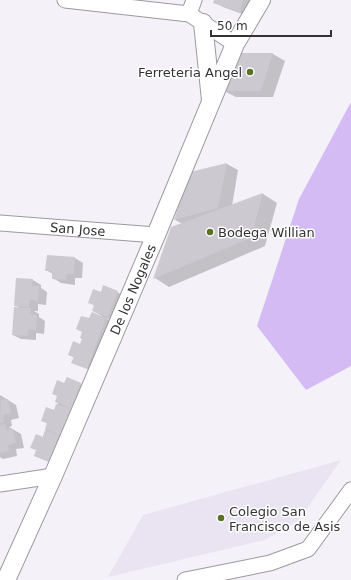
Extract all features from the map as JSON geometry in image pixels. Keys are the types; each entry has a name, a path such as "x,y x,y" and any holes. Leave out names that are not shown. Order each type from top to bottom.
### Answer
{"street":[{"path":"65,0 195,12 235,44"},
{"name":"De los Nogales","path":"6,580 53,476 156,235 235,44 261,0"},
{"path":"195,12 211,102"},
{"name":"San Jose","path":"0,223 156,235"},
{"path":"0,484 53,476"},
{"path":"185,580 270,562 308,549 351,490"}],"shaded area":[{"path":"351,102 351,366 306,390 257,326 299,199"},
{"name":"Colegio San Francisco de Asis","path":"341,460 298,521 265,540 108,577 143,515"}],"building":[{"path":"214,0 243,0 240,12 213,3"},
{"name":"Ferreteria Angel","path":"241,53 273,53 261,91 223,91"},
{"path":"227,163 218,208 174,220 190,172"},
{"name":"Bodega Willian","path":"263,193 251,238 153,279 171,227"},
{"path":"47,255 75,257 74,274 67,274 66,280 52,279 52,271 45,271"},
{"path":"16,278 33,279 32,286 39,286 38,301 30,300 29,307 14,306"},
{"path":"103,285 118,291 108,317 92,311 94,305 88,303 93,289 101,292"},
{"path":"14,307 31,308 30,314 37,315 36,330 28,329 28,336 12,335"},
{"path":"92,312 106,318 87,369 71,363 74,357 68,355 73,341 80,344 82,339 80,338 82,332 76,329 81,316 89,318"},
{"path":"67,377 81,383 61,436 45,429 47,423 41,421 46,407 54,410 56,404 69,408 55,402 57,396 52,394 57,380 64,383"},
{"path":"1,396 1,400 8,399 11,413 3,415 4,422 0,423"},
{"path":"5,424 7,430 13,429 16,443 8,445 9,451 0,453 0,425"},
{"path":"45,430 60,436 50,462 34,456 36,450 30,448 36,434 43,437"}],"place":[{"name":"Ferreteria Angel","path":"250,72"},
{"name":"Bodega Willian","path":"210,232"},
{"name":"Colegio San Francisco de Asis","path":"221,518"}]}
